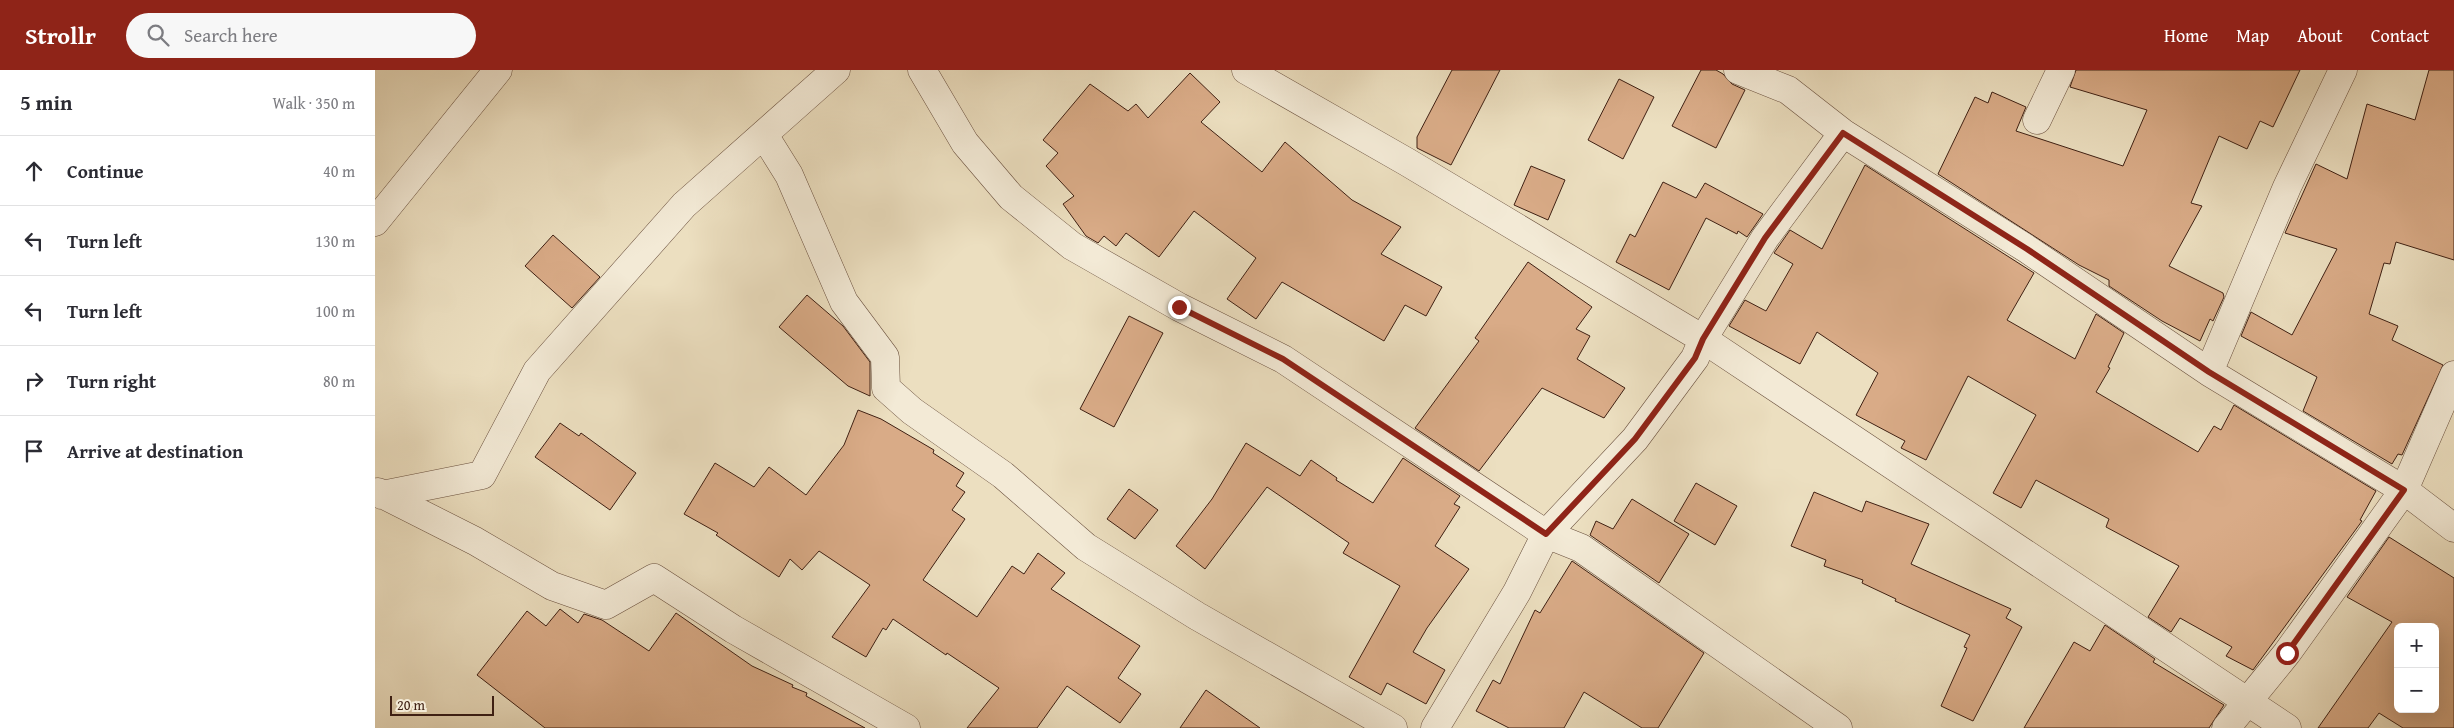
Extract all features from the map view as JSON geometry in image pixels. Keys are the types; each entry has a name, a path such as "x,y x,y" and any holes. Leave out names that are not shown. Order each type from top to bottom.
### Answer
{"street":[{"path":"375,222 498,70"},
{"path":"379,492 482,476 537,371 684,205 836,70"},
{"path":"922,70 965,143 1011,197 1072,246 1179,307 1283,359 1546,534 1581,548 1838,728"},
{"path":"1246,70 1407,162 1703,339 2287,728"},
{"path":"1738,70 1791,80 1843,133 2027,249 2209,372 2404,490 2454,528"},
{"path":"2037,120 2061,70"},
{"path":"2209,372 2287,187 2343,70"},
{"path":"1435,728 1517,592 1546,534 1635,439 1695,358 1703,339 1765,238 1843,133"},
{"path":"764,135 789,175 844,302 885,357 886,388 912,411 1003,476 1086,547 1197,616 1393,728"},
{"path":"2226,728 2246,701 2287,653 2404,490 2454,376"},
{"path":"379,492 475,541 552,586 606,604 655,578 733,629 906,728"}],"building":[{"path":"1452,70 1500,70 1451,165 1417,148 1417,137"},
{"path":"1701,70 1716,70 1723,74 1732,84 1745,90 1716,148 1672,126"},
{"path":"2076,70 2300,70 2273,127 2260,121 2247,149 2219,136 2191,203 2202,206 2169,266 2223,293 2224,297 2213,321 2210,319 2200,341 2162,321 2109,286 2109,280 2079,265 1938,174 1975,97 1988,103 1992,92 2026,107 2016,131 2123,166 2147,110 2070,87"},
{"path":"2429,70 2454,70 2454,260 2396,242 2390,264 2384,263 2369,314 2398,326 2392,340 2443,365 2402,455 2398,454 2392,464 2303,411 2317,377 2241,336 2251,312 2292,335 2337,249 2285,233 2316,164 2347,179 2367,104 2415,120"},
{"path":"1190,73 1220,102 1201,122 1262,172 1285,142 1352,200 1401,227 1381,254 1442,287 1426,316 1405,305 1384,341 1282,282 1256,319 1227,299 1256,258 1194,211 1159,257 1126,233 1116,246 1104,236 1098,243 1086,236 1063,204 1074,196 1046,166 1058,153 1043,140 1090,84 1128,111 1136,104 1148,118"},
{"path":"1619,79 1654,97 1623,159 1588,140"},
{"path":"1865,165 2034,273 2007,320 2075,359 2096,314 2124,333 2108,367 2110,368 2096,392 2198,452 2214,426 2221,430 2234,405 2376,491 2360,520 2362,521 2253,670 2226,656 2232,647 2180,618 2171,632 2148,617 2179,566 2106,527 2109,519 2036,480 2021,508 1993,493 2036,415 1968,376 1926,460 1901,448 1905,441 1856,415 1878,373 1817,332 1800,364 1729,326 1745,300 1766,311 1793,264 1774,253 1790,230 1822,249"},
{"path":"1531,166 1565,180 1548,220 1514,205"},
{"path":"1663,182 1696,198 1705,183 1763,214 1747,237 1738,231 1737,234 1706,218 1669,290 1616,262 1630,234 1635,237"},
{"path":"553,235 600,277 572,308 525,266"},
{"path":"1528,262 1592,307 1576,329 1590,336 1577,359 1625,388 1604,418 1542,388 1479,471 1415,428 1479,341 1475,338"},
{"path":"807,295 843,326 870,362 870,396 848,386 779,327"},
{"path":"1129,316 1163,333 1114,427 1080,409"},
{"path":"858,410 881,419 934,450 933,453 964,473 956,486 965,492 952,510 965,519 923,580 977,617 1012,566 1024,574 1038,553 1065,573 1051,589 1140,646 1118,678 1141,694 1120,723 1067,686 1037,728 967,728 999,688 893,619 886,630 883,628 866,657 832,637 870,585 819,551 802,570 790,559 779,577 716,535 718,533 684,514 715,463 754,487 769,467 806,495 844,445"},
{"path":"560,423 579,436 581,433 636,473 610,510 535,457"},
{"path":"1246,443 1300,476 1311,460 1337,478 1336,480 1373,503 1403,458 1460,496 1454,504 1460,507 1435,546 1469,569 1427,628 1413,652 1445,670 1426,704 1387,683 1381,695 1349,677 1400,586 1343,553 1349,543 1267,487 1205,569 1176,546 1212,499"},
{"path":"1696,483 1737,506 1715,545 1674,521"},
{"path":"1129,489 1158,510 1135,539 1107,519"},
{"path":"1814,492 1862,512 1866,501 1929,524 1911,564 2011,609 2006,618 2022,627 1973,721 1941,706 1967,648 1964,647 1970,635 1895,601 1896,599 1862,583 1863,580 1824,566 1826,560 1791,546"},
{"path":"1632,499 1689,534 1659,583 1590,535 1596,521 1613,529"},
{"path":"2389,537 2454,578 2454,728 2403,728 2379,713 2368,728 2318,728 2392,622 2347,597"},
{"path":"1572,561 1704,653 1658,728 1642,728 1584,692 1564,728 1509,728 1476,711 1493,680 1500,684 1535,610 1540,613"},
{"path":"560,609 578,623 584,614 602,620 649,651 676,613 752,666 793,685 792,687 807,693 806,696 865,728 545,728 477,675 527,611 546,626"},
{"path":"2105,625 2155,659 2153,662 2224,705 2209,728 2024,728 2074,642 2090,651"},
{"path":"1206,690 1260,728 1180,728"}],"route":[{"path":"1179,307 1283,359 1546,534 1635,439 1695,358 1703,339 1765,238 1843,133 2027,249 2209,372 2404,490 2287,653"}]}
